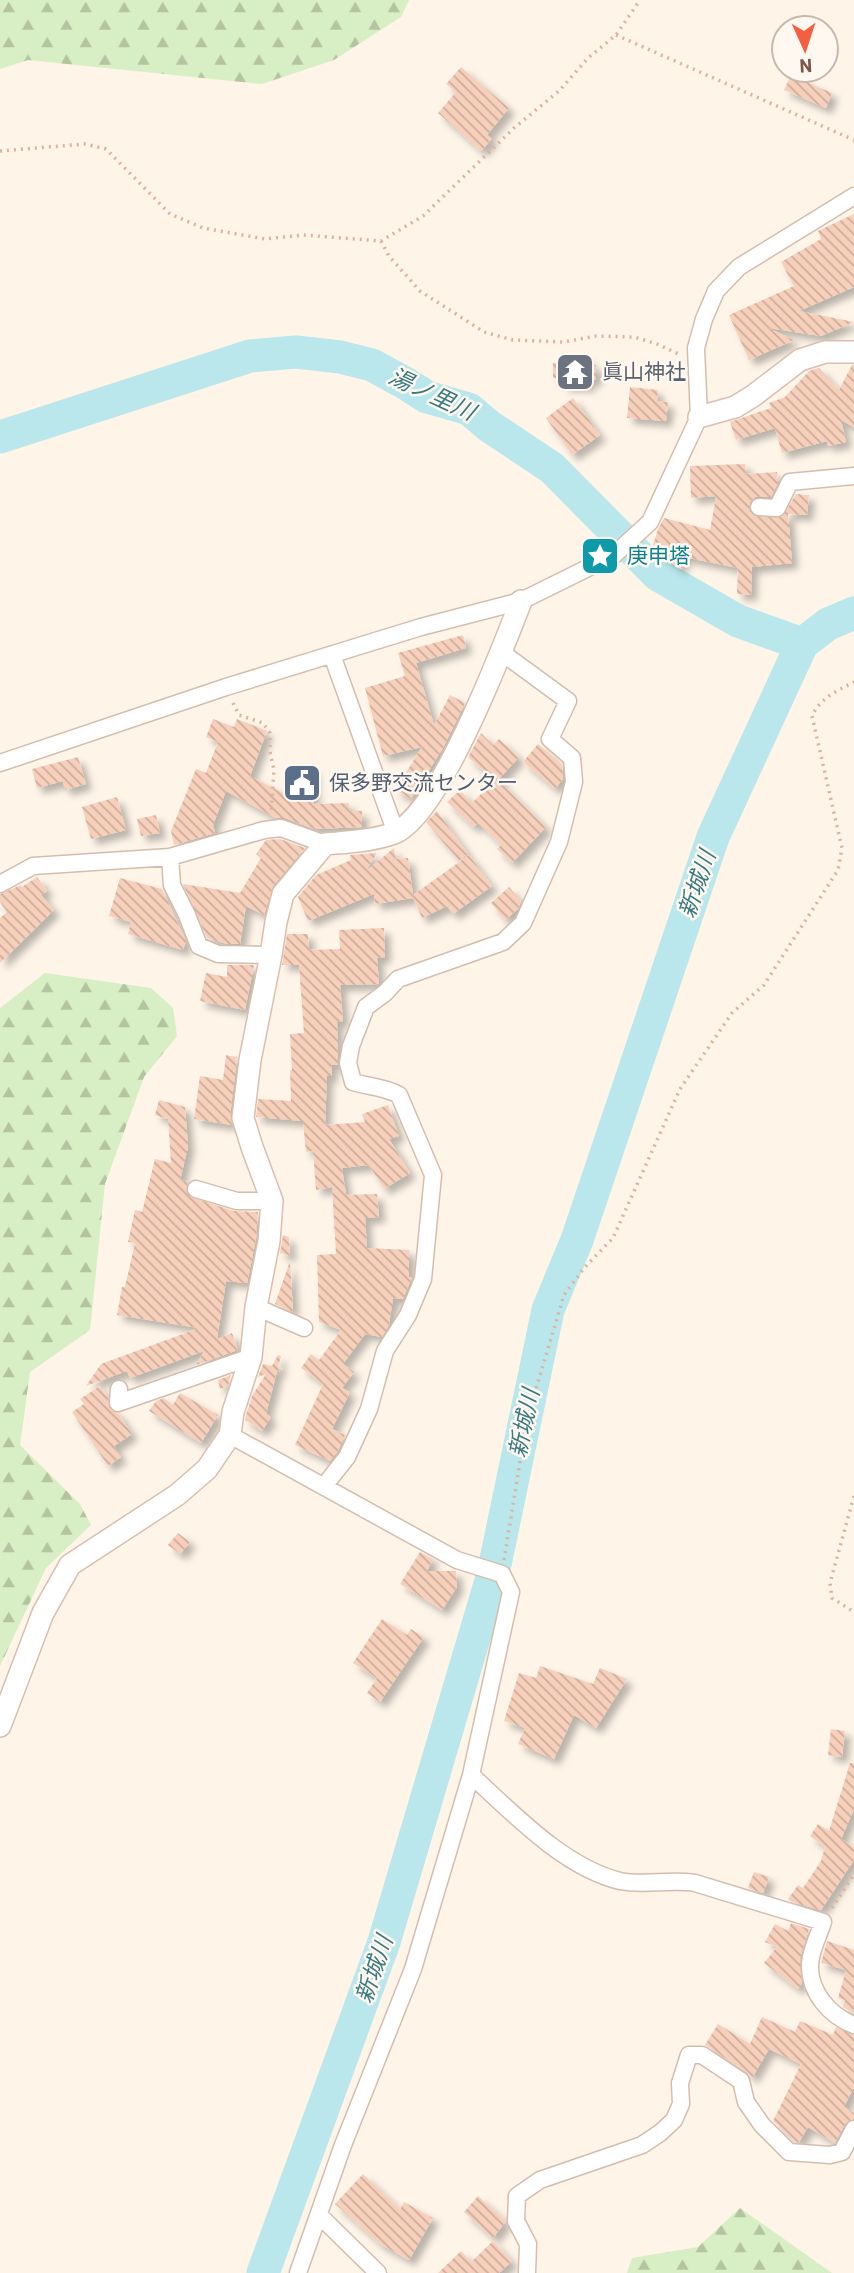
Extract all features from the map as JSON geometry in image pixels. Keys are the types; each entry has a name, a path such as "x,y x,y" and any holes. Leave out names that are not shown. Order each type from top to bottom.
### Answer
{"street":[{"path":"0,763 226,687 421,627 521,601 614,555 650,522 699,417 696,348 716,291 739,267 854,196"},
{"path":"699,417 735,407 753,397 800,360 825,352 854,352"},
{"path":"759,507 777,508 790,482 854,476"},
{"path":"0,884 33,866 170,857 251,833 281,828 325,844 396,833 412,820 429,798 467,731 521,601"},
{"path":"324,1486 347,1457 369,1409 385,1351 408,1315 423,1279 433,1175 399,1096 387,1088 373,1088 353,1082 348,1063 351,1046 366,1007 398,979 503,942 523,923 559,842 574,782 572,758 550,739 568,701 501,652"},
{"path":"332,655 396,833"},
{"path":"0,1726 43,1613 70,1565 177,1495 207,1469 230,1435 233,1412 251,1357 256,1307 269,1241 272,1200 243,1118 250,1060 283,894 325,844"},
{"path":"170,857 172,885 199,946 218,954 271,955"},
{"path":"196,1189 237,1200 272,1200"},
{"path":"256,1307 304,1328"},
{"path":"119,1389 118,1403 251,1357"},
{"path":"230,1435 457,1560 497,1573 511,1592 471,1776 413,1969 343,2145 298,2273"},
{"path":"471,1776 568,1858 601,1874 621,1881 695,1883 823,1922 810,1964 812,1985 834,2013 854,2025"},
{"path":"527,2273 528,2244 516,2221 517,2196 540,2180 642,2145 660,2133 674,2120 681,2104 680,2083 689,2055 702,2055 741,2081 746,2102 762,2125 789,2152 830,2155 842,2152 854,2129"},
{"path":"318,2215 377,2273"}],"path":[{"path":"0,151 85,144 106,149 170,214 203,228 265,239 303,236 381,241 423,216 514,128 559,91 588,58 615,35 640,0"},
{"path":"615,35 854,140"},
{"path":"381,241 389,256 420,292 484,332 513,340 563,342 596,336 634,337 657,344 696,362"},
{"path":"604,373 697,379"},
{"path":"497,1573 527,1419 564,1295 584,1268 613,1238 680,1089 732,1013 764,985 838,870 842,848 812,716 817,706 854,682"},
{"path":"226,687 239,715 263,723 270,733 274,781 271,815 275,829"},
{"path":"854,1496 830,1583 832,1598 854,1612"},
{"path":"823,1922 854,1874"}],"green space":[{"path":"0,0 409,0 401,17 334,60 262,84 28,60 0,69"},
{"path":"45,973 151,988 173,1008 177,1036 144,1077 105,1184 90,1330 30,1372 20,1445 80,1504 91,1525 46,1568 0,1666 0,1008"},
{"path":"740,2208 832,2273 627,2273 632,2258 698,2247"}],"building":[{"path":"461,67 509,108 487,135 492,139 481,151 438,113 456,92 446,84"},
{"path":"787,84 812,84 832,93 826,108 784,90"},
{"path":"854,214 854,287 799,311 854,322 821,336 768,328 794,340 749,360 729,315 794,286 781,262 821,239 818,231"},
{"name":"眞山神社","path":"563,358 589,358 589,365 596,365 596,380 589,380 589,386 562,385 563,378 553,378 553,363 563,363"},
{"path":"852,365 854,427 841,420 846,442 828,446 827,441 782,453 775,428 736,440 730,422 771,408 769,403 785,397 809,371 819,368 839,390"},
{"path":"630,387 658,390 657,401 668,402 666,421 627,418"},
{"path":"573,398 600,435 572,455 546,418"},
{"path":"745,464 746,474 777,472 778,483 771,497 755,497 750,502 749,511 754,516 782,517 796,494 809,495 807,515 788,514 792,563 752,567 751,595 737,594 738,568 684,557 681,569 652,549 664,518 710,530 716,496 691,498 690,466"},
{"path":"463,635 466,648 416,663 434,725 450,695 465,703 443,748 411,799 395,790 422,747 383,756 365,688 405,676 398,653"},
{"path":"213,719 234,727 237,719 267,731 250,776 291,797 290,768 313,767 314,804 349,803 349,811 362,811 362,827 315,829 285,818 276,818 226,791 213,825 215,833 174,845 171,831 196,769 206,773 218,742 206,737"},
{"path":"481,733 493,745 499,739 519,757 498,780 546,827 512,863 497,849 501,845 478,823 473,827 447,802 460,790 472,803 494,781 468,757"},
{"path":"538,744 562,764 563,779 555,789 523,762"},
{"path":"78,757 86,784 65,790 63,781 37,788 32,769"},
{"path":"117,797 126,830 91,839 82,807"},
{"path":"437,811 468,854 459,861 426,822"},
{"path":"156,815 160,833 141,836 137,819"},
{"path":"280,839 305,848 273,886 264,915 246,906 240,944 227,944 207,938 183,884 240,893 261,858 256,854 266,840"},
{"path":"394,848 396,859 408,858 413,895 469,855 492,886 453,914 447,906 422,918 413,898 375,904 374,894 308,921 298,897 316,875 351,860 350,855 377,853 366,871"},
{"path":"37,877 47,891 41,895 54,910 0,963 0,918 7,912 0,902 0,894 21,885 22,887"},
{"path":"120,878 162,889 186,941 183,950 128,934 131,922 109,916"},
{"path":"509,887 521,901 518,909 505,920 491,903"},
{"path":"384,928 385,957 377,958 379,984 340,985 343,1021 337,1022 338,1065 331,1065 332,1076 327,1076 325,1125 365,1122 362,1114 388,1105 399,1136 389,1139 410,1173 384,1189 369,1165 342,1168 346,1195 377,1194 379,1217 365,1218 367,1248 409,1250 409,1277 412,1277 403,1299 393,1298 389,1325 382,1337 365,1334 343,1364 354,1372 342,1388 350,1392 332,1429 345,1435 330,1461 295,1445 323,1384 301,1368 311,1354 319,1360 341,1330 319,1322 317,1255 336,1254 332,1187 316,1190 313,1151 306,1152 303,1121 256,1117 258,1099 291,1101 290,1034 304,1033 299,965 282,965 287,934 308,934 309,950 340,949 339,930"},
{"path":"227,965 254,965 245,1010 200,1001 206,973 227,977"},
{"path":"226,1055 237,1057 230,1116 232,1125 194,1119 200,1076 223,1080"},
{"path":"159,1100 185,1107 188,1147 180,1180 188,1182 188,1196 234,1211 258,1212 256,1239 247,1283 226,1281 217,1339 232,1333 238,1350 196,1365 204,1351 130,1378 127,1371 86,1386 101,1364 199,1328 117,1315 135,1243 128,1242 135,1210 142,1212 155,1159 171,1163 168,1119 155,1115"},
{"path":"283,1235 289,1237 290,1256 280,1253"},
{"path":"290,1261 293,1312 275,1304"},
{"path":"278,1355 281,1356 278,1367 283,1369 277,1371 266,1414 271,1417 262,1431 245,1420 246,1415 252,1396 266,1374 258,1377 263,1364 272,1366"},
{"path":"231,1375 228,1386 220,1389 218,1380"},
{"path":"100,1386 108,1398 109,1408 118,1413 132,1434 114,1446 121,1457 108,1466 72,1412 84,1404 80,1399"},
{"path":"180,1393 218,1415 201,1443 149,1411 156,1401 164,1398 173,1405"},
{"path":"178,1533 190,1542 180,1554 168,1545"},
{"path":"420,1552 433,1559 427,1571 456,1571 457,1587 442,1610 400,1584"},
{"path":"382,1619 407,1635 411,1629 424,1637 380,1702 367,1693 377,1678 353,1663"},
{"path":"540,1666 593,1684 600,1668 627,1679 596,1728 574,1715 554,1759 518,1744 525,1728 504,1721 519,1673 536,1678"},
{"path":"831,1729 845,1731 842,1757 828,1755"},
{"path":"850,1763 854,1763 854,1809 841,1839 854,1847 854,1860 821,1910 792,1902 788,1899 798,1885 803,1888 821,1861 825,1847 810,1836 818,1824 829,1831"},
{"path":"754,1872 769,1877 763,1893 748,1888"},
{"path":"791,1923 809,1929 800,1958 802,1983 798,1989 764,1963 777,1947 765,1942 775,1924 788,1931"},
{"path":"827,1941 854,1950 854,2013 843,2007 845,2000 838,1998 846,1970 821,1963"},
{"path":"762,2017 795,2032 800,2021 833,2035 836,2027 854,2035 854,2087 844,2107 854,2113 854,2118 845,2124 835,2143 808,2127 797,2142 773,2121 801,2064 769,2049 752,2078 705,2045 718,2024 750,2044"},
{"path":"363,2174 400,2209 404,2202 433,2218 409,2260 380,2244 335,2204"},
{"path":"478,2196 506,2221 493,2238 464,2212"},
{"path":"493,2241 512,2261 499,2273 438,2273 461,2251 471,2262"}],"waterway":[{"name":"湯ノ里川","path":"0,437 250,356 296,352 340,357 372,365 427,397 469,409 489,426 552,468 658,575 738,621 802,644"},
{"name":"新城川","path":"263,2273 384,1942 493,1574 548,1310 577,1240 713,837 802,644 828,624 854,613"}],"place":[{"name":"眞山神社","path":"575,372"},
{"name":"庚申塔","path":"600,556"},
{"name":"保多野交流センター","path":"302,783"}]}
